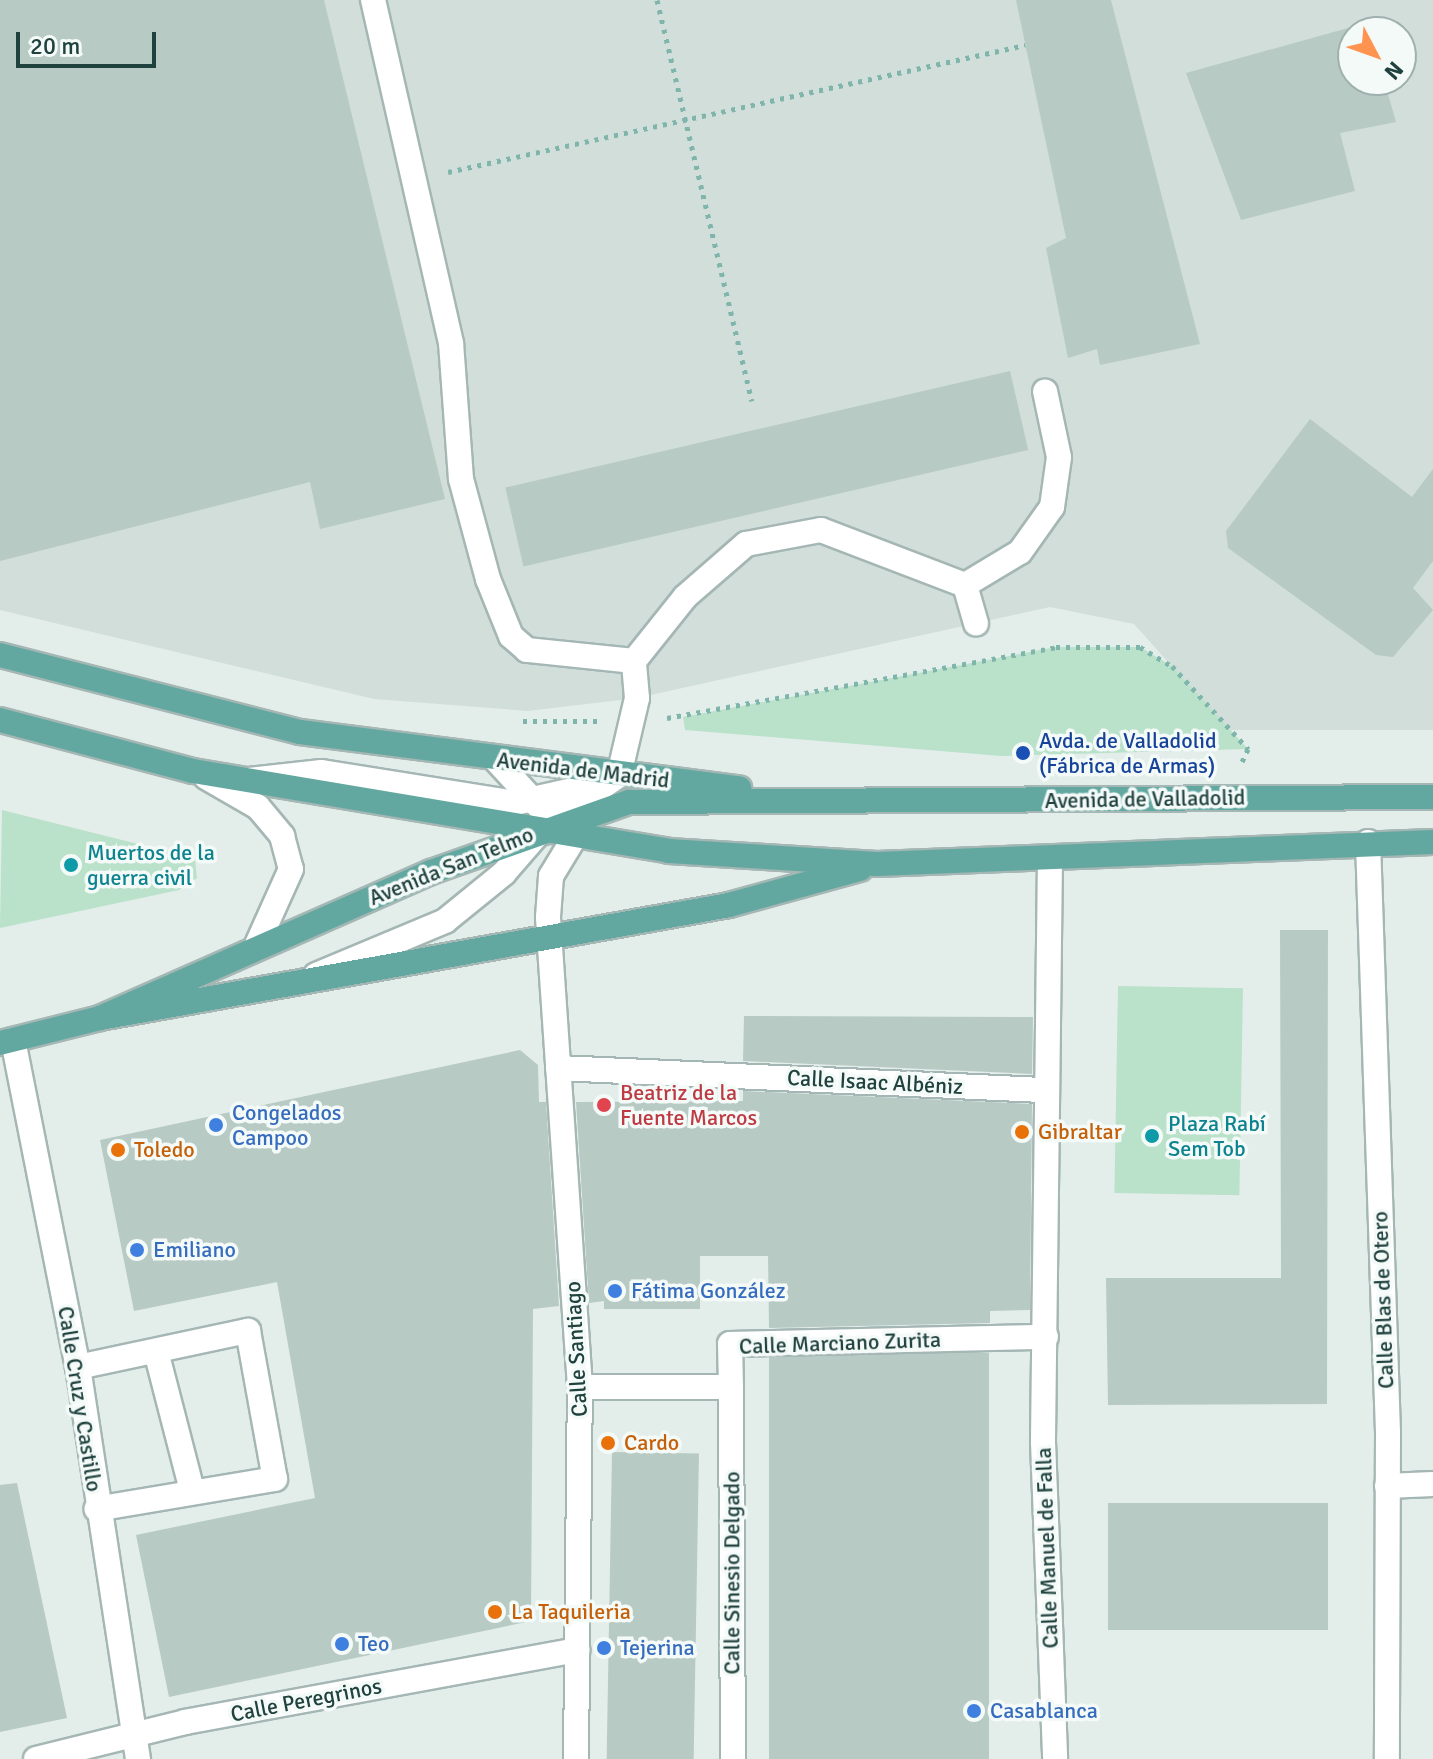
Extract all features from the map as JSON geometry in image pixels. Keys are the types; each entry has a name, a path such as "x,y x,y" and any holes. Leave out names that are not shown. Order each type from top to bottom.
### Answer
{"main road":[{"name":"Avenida de Madrid","path":"0,655 300,732 619,775 857,801"},
{"name":"Avenida de Madrid","path":"0,720 193,771 669,851 877,864"},
{"name":"Avenida de Valladolid","path":"857,801 1433,797"},
{"name":"Avenida de Madrid","path":"542,829 593,810 663,801 857,801"},
{"name":"Avenida San Telmo","path":"100,1018 255,949 542,829"},
{"path":"877,864 1368,842 1433,842"},
{"name":"Avenida San Telmo","path":"7,1042 100,1018 285,989 729,905 877,864"}],"street":[{"path":"373,0 418,179 451,343 461,479 511,636 551,658 634,661"},
{"path":"965,585 1020,552 1052,507 1059,457 1045,391"},
{"path":"495,759 537,801 542,829 619,775 635,721 634,661 713,569 746,544 821,530 965,585"},
{"path":"965,585 976,623"},
{"path":"193,771 258,807 282,836 291,869 255,949"},
{"path":"248,780 322,772 537,801 619,775"},
{"name":"Calle Santiago","path":"576,1759 580,1387 558,1068 551,876 574,834 593,810"},
{"name":"Avenida San Telmo","path":"285,989 445,921 504,873 542,829"},
{"name":"Calle Blas de Otero","path":"1368,842 1387,1486 1387,1759"},
{"path":"1046,1337 1050,858"},
{"name":"Calle Cruz y Castillo","path":"7,1042 78,1367 96,1509 136,1747"},
{"name":"Calle Isaac Albéniz","path":"558,1068 1047,1090"},
{"path":"78,1367 157,1355 248,1331 275,1479 192,1490 96,1509"},
{"name":"Calle Marciano Zurita","path":"580,1387 731,1387 730,1344 1046,1337"},
{"name":"Calle Manuel de Falla","path":"1046,1337 1043,1442 1055,1759"},
{"path":"157,1355 192,1490"},
{"name":"Calle Sinesio Delgado","path":"731,1387 733,1759"},
{"path":"1387,1486 1433,1484"},
{"name":"Calle Peregrinos","path":"36,1759 136,1747 577,1650"}],"path":[{"path":"657,0 752,401"},
{"path":"418,179 685,116 1025,45"}],"shaded area":[{"path":"0,0 1433,0 1433,730 1229,730 1134,624 1050,607 637,698 528,711 374,699 0,610"}],"green space":[{"path":"1056,647 1140,647 1172,666 1248,749 1001,756 685,730 683,717"},
{"path":"2,810 186,856 195,860 197,878 179,890 0,928"},
{"path":"1118,986 1243,988 1239,1195 1114,1193"}],"building":[{"path":"0,0 324,0 445,499 320,529 310,482 0,561"},
{"path":"1016,0 1111,0 1200,344 1100,365 1097,349 1068,358 1046,248 1066,238"},
{"path":"1337,31 1337,96 1389,96 1396,122 1340,133 1355,191 1241,220 1186,73"},
{"path":"1010,371 1028,450 523,566 505,488"},
{"path":"1310,419 1412,497 1433,469 1433,561 1413,588 1433,610 1393,657 1376,655 1228,548 1226,531"},
{"path":"1280,930 1328,930 1327,1404 1108,1405 1106,1278 1281,1278"},
{"path":"744,1016 1033,1017 1032,1074 743,1061"},
{"path":"520,1050 538,1065 539,1102 546,1102 559,1306 533,1309 531,1621 169,1697 136,1535 315,1498 277,1282 134,1311 100,1140"},
{"path":"743,1091 1032,1104 1030,1310 990,1311 990,1323 769,1328 768,1256 700,1256 700,1309 604,1309 604,1301 589,1303 576,1102 743,1101"},
{"path":"769,1353 989,1353 989,1759 769,1759"},
{"path":"612,1452 699,1454 694,1759 607,1759"},
{"path":"17,1483 67,1718 0,1732 0,1485"},
{"path":"1108,1503 1328,1503 1328,1630 1108,1630"}],"place":[{"name":"Avda. de Valladolid (Fábrica de Armas)","path":"1023,753"},
{"name":"Muertos de la guerra civil","path":"71,865"},
{"name":"Beatriz de la Fuente Marcos","path":"604,1105"},
{"name":"Congelados Campoo","path":"216,1125"},
{"name":"Gibraltar","path":"1022,1132"},
{"name":"Plaza Rabí Sem Tob","path":"1152,1136"},
{"name":"Toledo","path":"118,1150"},
{"name":"Emiliano","path":"137,1250"},
{"name":"Fátima González","path":"615,1291"},
{"name":"Cardo","path":"608,1443"},
{"name":"La Taquileria","path":"495,1612"},
{"name":"Teo","path":"342,1644"},
{"name":"Tejerina","path":"604,1648"},
{"name":"Casablanca","path":"974,1711"}]}
